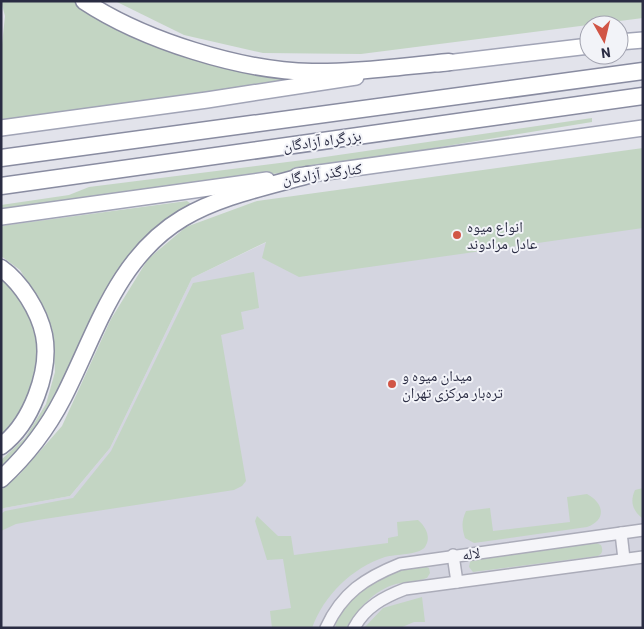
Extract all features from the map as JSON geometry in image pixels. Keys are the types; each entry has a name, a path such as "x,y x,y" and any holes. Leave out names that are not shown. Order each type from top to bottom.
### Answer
{"highway":[{"path":"84,1 147,35 207,54 265,68 288,71 331,72 449,62"},
{"name":"بزرگراه آزادگان","path":"1,158 643,71"},
{"name":"بزرگراه آزادگان","path":"1,186 643,96"},
{"path":"1,479 18,464 39,437 62,399 114,290 139,255 171,226 200,209 228,198 308,175"},
{"path":"1,268 12,275 23,290 44,335 41,384 32,407 23,422 1,446"}],"main road":[{"path":"629,41 643,40"},
{"path":"1,128 198,101 449,62 579,47"},
{"name":"کنارگذر آزادگان","path":"1,217 643,128"}],"street":[{"name":"لاله","path":"326,628 341,602 352,590 368,579 400,564 643,530"},
{"path":"621,533 624,559"},
{"path":"453,556 457,582"},
{"name":"لاله","path":"354,628 371,606 386,596 405,589 643,557"}],"shaded area":[{"name":"میدان میوه و تره‌بار مرکزی تهران","path":"643,199 643,628 1,628 1,510 70,496 110,448 192,278 267,242"}],"green space":[{"path":"1,1 78,1 256,73 292,81 1,121 1,54 5,16"},
{"path":"115,1 643,1 643,18 629,20 629,15 579,15 579,26 361,54 263,53 184,35"},
{"path":"592,118 592,122 295,171 1,210 1,205 69,195 89,187 311,159"},
{"path":"643,148 643,228 299,277 262,258 266,242 192,278 110,448 70,496 1,510 1,490 19,475 62,426 111,319 148,259 186,227 257,201"},
{"path":"187,201 191,204 146,237 111,282 51,411 29,442 1,469 1,460 25,438 46,404 55,372 53,332 44,308 20,270 1,256 1,226"},
{"path":"254,272 259,308 241,312 244,329 221,335 246,481 242,486 234,490 16,524 1,531 1,514 5,511 73,498 111,451 193,283"},
{"path":"1,278 23,300 38,336 38,358 30,401 1,441"},
{"path":"643,488 642,518 634,509 632,502 635,490"},
{"path":"587,494 597,502 601,511 598,520 587,527 474,543 465,538 463,518 466,511 490,508 493,531 570,522 567,497"},
{"path":"257,516 278,536 291,536 294,555 388,543 388,538 398,536 397,522 418,520 423,525 428,539 425,547 418,552 385,557 361,568 332,594 317,616 312,628 272,628 270,611 291,608 283,559 267,560 255,521"},
{"path":"596,543 601,545 602,548 602,553 598,556 473,572 469,567 473,559"},
{"path":"425,566 429,568 430,573 427,578 388,587 367,601 346,628 336,628 336,620 346,604 380,578 406,569"},
{"path":"422,597 425,622 414,622 400,628 364,628 383,608"}],"place":[{"name":"انواع میوه عادل مرادوند","path":"457,235"},
{"name":"میدان میوه و تره‌بار مرکزی تهران","path":"392,384"}]}
